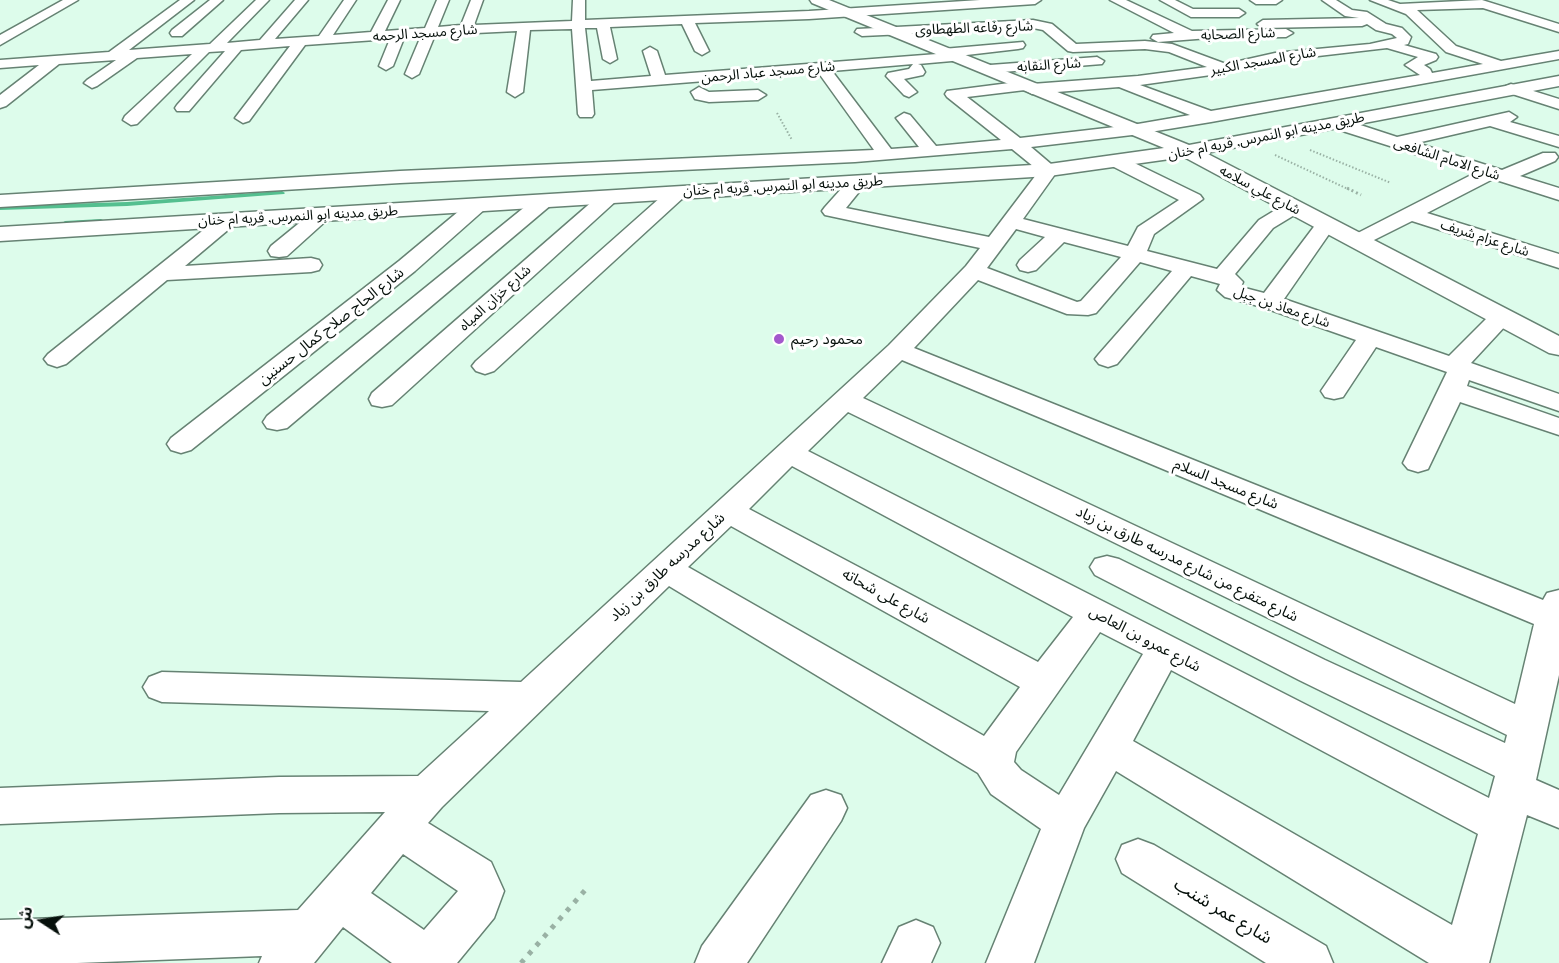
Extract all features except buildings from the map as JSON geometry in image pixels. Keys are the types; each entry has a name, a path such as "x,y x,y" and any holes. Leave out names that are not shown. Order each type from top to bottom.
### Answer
{"street":[{"path":"0,41 72,0"},
{"path":"112,56 188,0"},
{"path":"153,52 217,0"},
{"path":"131,120 263,0"},
{"path":"263,45 302,0"},
{"path":"323,40 350,0"},
{"path":"376,36 394,0"},
{"path":"412,74 443,0"},
{"path":"466,29 477,0"},
{"path":"579,0 586,114"},
{"name":"شارع علي سلامه","path":"818,0 984,70 1022,89 1058,100 1187,151 1559,347"},
{"path":"879,0 899,0 915,8"},
{"path":"862,18 915,8 1035,0"},
{"name":"شارع الصحابه","path":"1116,0 1189,36"},
{"path":"1166,0 1191,13 1239,13"},
{"path":"1202,4 1229,2 1224,0"},
{"path":"1256,0 1276,0"},
{"path":"1319,0 1328,0 1349,13 1364,15 1381,27 1397,32 1404,38 1451,49 1501,65"},
{"path":"1377,0 1449,6 1475,1 1559,28"},
{"path":"1435,0 1449,6"},
{"path":"1405,3 1451,49"},
{"path":"1139,13 1159,12"},
{"name":"شارع مسجد الرحمه","path":"0,64 466,29 603,23 665,15 687,20 737,23 862,18"},
{"path":"773,26 862,18 971,15"},
{"path":"687,20 702,51"},
{"path":"1539,23 1559,20"},
{"name":"شارع الصحابه","path":"1097,35 1109,41 1217,34 1289,34 1374,22"},
{"path":"603,23 610,60"},
{"name":"شارع رفاعه الطهطاوى","path":"844,33 1033,24 1047,27 1073,48 1145,45 1172,48 1225,69"},
{"path":"1144,27 1166,25"},
{"path":"515,92 524,26"},
{"path":"386,66 399,34"},
{"path":"1217,34 1275,57"},
{"path":"1289,34 1314,37 1344,50"},
{"path":"1289,34 1310,52"},
{"name":"شارع المسجد الكبير","path":"1022,89 1119,83 1225,69 1275,57 1382,45 1399,42 1404,38"},
{"path":"1361,39 1431,57 1412,66 1437,76"},
{"path":"243,118 300,42"},
{"path":"858,55 944,53 1018,45"},
{"path":"183,108 237,46"},
{"path":"650,51 660,81"},
{"name":"شارع مسجد عباد الرحمن","path":"585,86 910,61 944,53"},
{"path":"92,83 133,54"},
{"name":"طريق مدينه ابو النمرس, قريه ام خنان","path":"0,201 388,178 932,152 1132,130 1559,55"},
{"path":"0,103 56,59"},
{"name":"شارع النقابه","path":"984,70 1115,60"},
{"path":"909,92 893,76 918,72 910,61"},
{"path":"1249,64 1267,72"},
{"path":"822,67 886,155"},
{"path":"693,78 701,96 705,97 758,94"},
{"name":"طريق مدينه ابو النمرس, قريه ام خنان","path":"0,234 1049,170 1187,151 1559,81"},
{"path":"963,82 1022,89"},
{"path":"1119,83 1211,117"},
{"path":"1022,89 953,94 1049,170"},
{"path":"1511,89 1559,104"},
{"path":"971,108 993,106"},
{"path":"1396,142 1509,117"},
{"path":"904,118 932,152"},
{"path":"1491,121 1554,149"},
{"name":"شارع الامام الشافعى","path":"1336,123 1559,194"},
{"path":"1463,127 1510,142"},
{"path":"1358,241 1410,214 1554,149"},
{"path":"974,271 1083,310 1088,308 1135,255 1145,231 1194,198 1118,162"},
{"name":"شارع مدرسه طارق بن زياد","path":"296,948 413,810 529,697 898,350 974,271 1049,170"},
{"name":"شارع معاذ بن جبل","path":"858,182 832,209 833,212 1003,233 1059,235 1230,279 1232,282 1228,288 1230,291 1370,337 1456,375 1559,403"},
{"path":"485,366 677,193"},
{"name":"شارع خزان المياه","path":"382,399 609,197"},
{"path":"277,422 544,201"},
{"name":"شارع الحاج صلاح كمال حسنين","path":"181,444 407,266 478,205"},
{"path":"1228,269 1266,225 1294,207"},
{"name":"شارع عزام شريف","path":"1410,214 1559,261"},
{"path":"279,251 321,215"},
{"path":"57,359 228,220"},
{"path":"1269,302 1326,224"},
{"path":"1028,265 1059,235"},
{"path":"163,274 311,265"},
{"path":"1108,359 1186,268"},
{"path":"1418,463 1456,375 1501,317"},
{"path":"1334,391 1370,337"},
{"name":"شارع مسجد السلام","path":"898,350 1557,613 1529,728 1466,961"},
{"path":"1456,375 1559,427"},
{"name":"شارع متفرع من شارع مدرسه طارق بن زياد","path":"845,400 1529,728"},
{"name":"شارع عمرو بن العاص","path":"789,453 1164,649 1510,794"},
{"name":"شارع على شحاته","path":"727,510 1045,683"},
{"path":"1107,567 1312,670 1510,794 1559,810"},
{"path":"664,569 994,762"},
{"path":"1065,822 1006,782 994,762 996,751 1002,740 1095,613"},
{"path":"1010,963 1065,822 1164,649"},
{"path":"162,687 529,697"},
{"path":"1109,747 1466,961"},
{"path":"0,806 279,795 413,810 475,877 481,891 478,903 429,962 339,897"},
{"path":"719,963 826,808"},
{"name":"شارع عمر شنب","path":"1138,859 1309,963"},
{"path":"0,943 296,948"}],"path":[{"path":"777,113 802,159"},
{"path":"1273,135 1391,183"},
{"path":"1243,141 1361,195"},
{"path":"520,963 587,888"}],"waterway":[{"path":"0,208 127,204 282,193"},
{"path":"65,223 101,221"}],"place":[{"name":"محمود رحيم","path":"779,339"}]}
